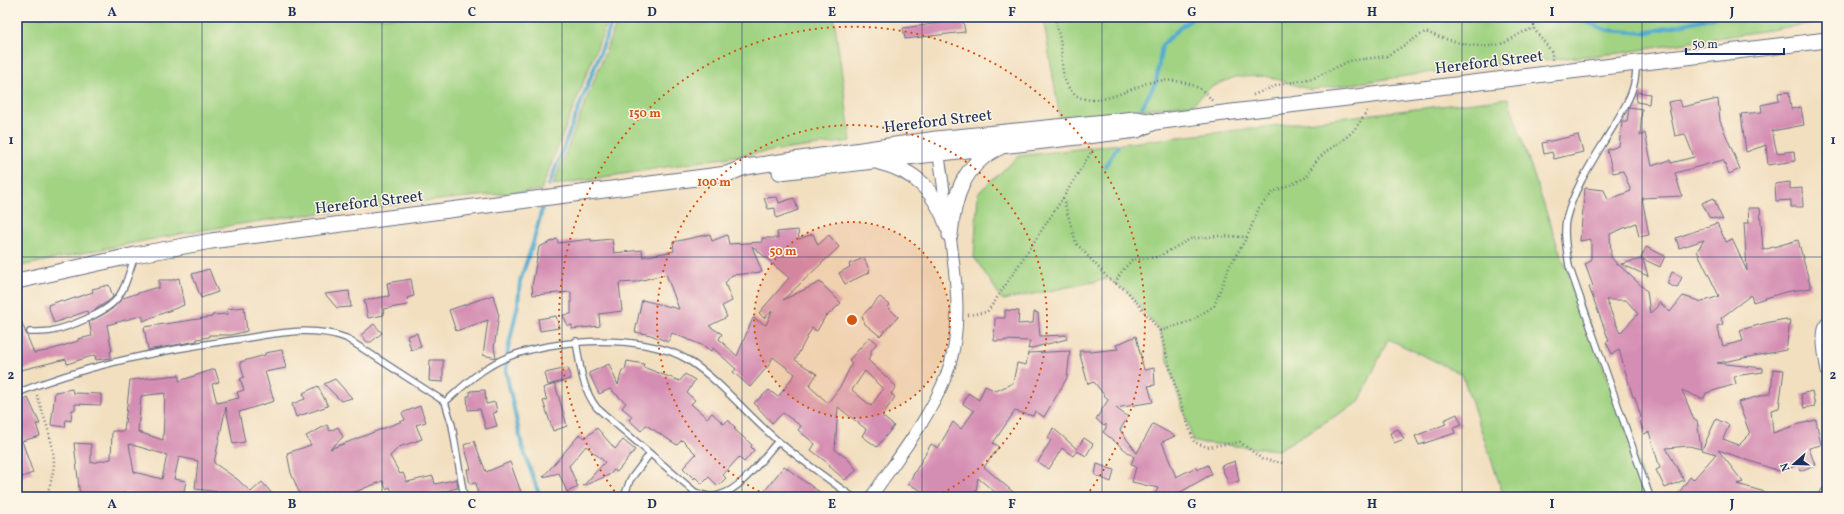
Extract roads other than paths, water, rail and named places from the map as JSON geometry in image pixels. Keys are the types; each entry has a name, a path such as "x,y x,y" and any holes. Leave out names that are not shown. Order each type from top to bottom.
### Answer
{"main road":[{"name":"Hereford Street","path":"727,174 745,167 937,146 1135,119 1155,122 1827,40"},
{"name":"Hereford Street","path":"17,281 135,254 261,234 727,174 747,176 873,161 937,146 1009,144 1137,130 1155,122"},
{"path":"949,232 956,194 965,179 974,166 984,157 1009,144"},
{"path":"873,161 901,169 925,186 943,212 949,232"}],"street":[{"path":"871,497 927,412 939,391 952,356 957,316 956,284 937,146"},
{"path":"1827,322 1825,325 1823,340 1827,372"},
{"path":"1824,497 1827,493"}],"lane":[{"path":"1636,64 1637,73 1633,91 1572,203 1566,221 1565,235 1568,266 1650,497"},
{"path":"30,332 51,331 69,326 104,310 115,301 124,286 135,254"},
{"path":"17,393 86,369 153,353 219,342 310,331 332,333 346,338 439,400 445,402"},
{"path":"445,402 490,366 512,356 576,341 650,346 670,352 688,360 709,377 778,441 853,497"},
{"path":"576,341 585,386 589,398 597,408 649,455 695,492 706,496 718,496 729,492 738,485 778,441"},
{"path":"445,402 452,425 464,497"},
{"path":"624,497 630,480 649,455"}],"waterway":[{"path":"549,185 614,17"},
{"path":"1142,107 1156,82 1162,45 1182,26 1195,17"},
{"path":"1572,17 1607,30 1644,33 1715,17"},
{"path":"1105,166 1118,146"},
{"path":"540,497 522,446 506,372 508,349 518,304 520,281 533,243 542,209"}]}
